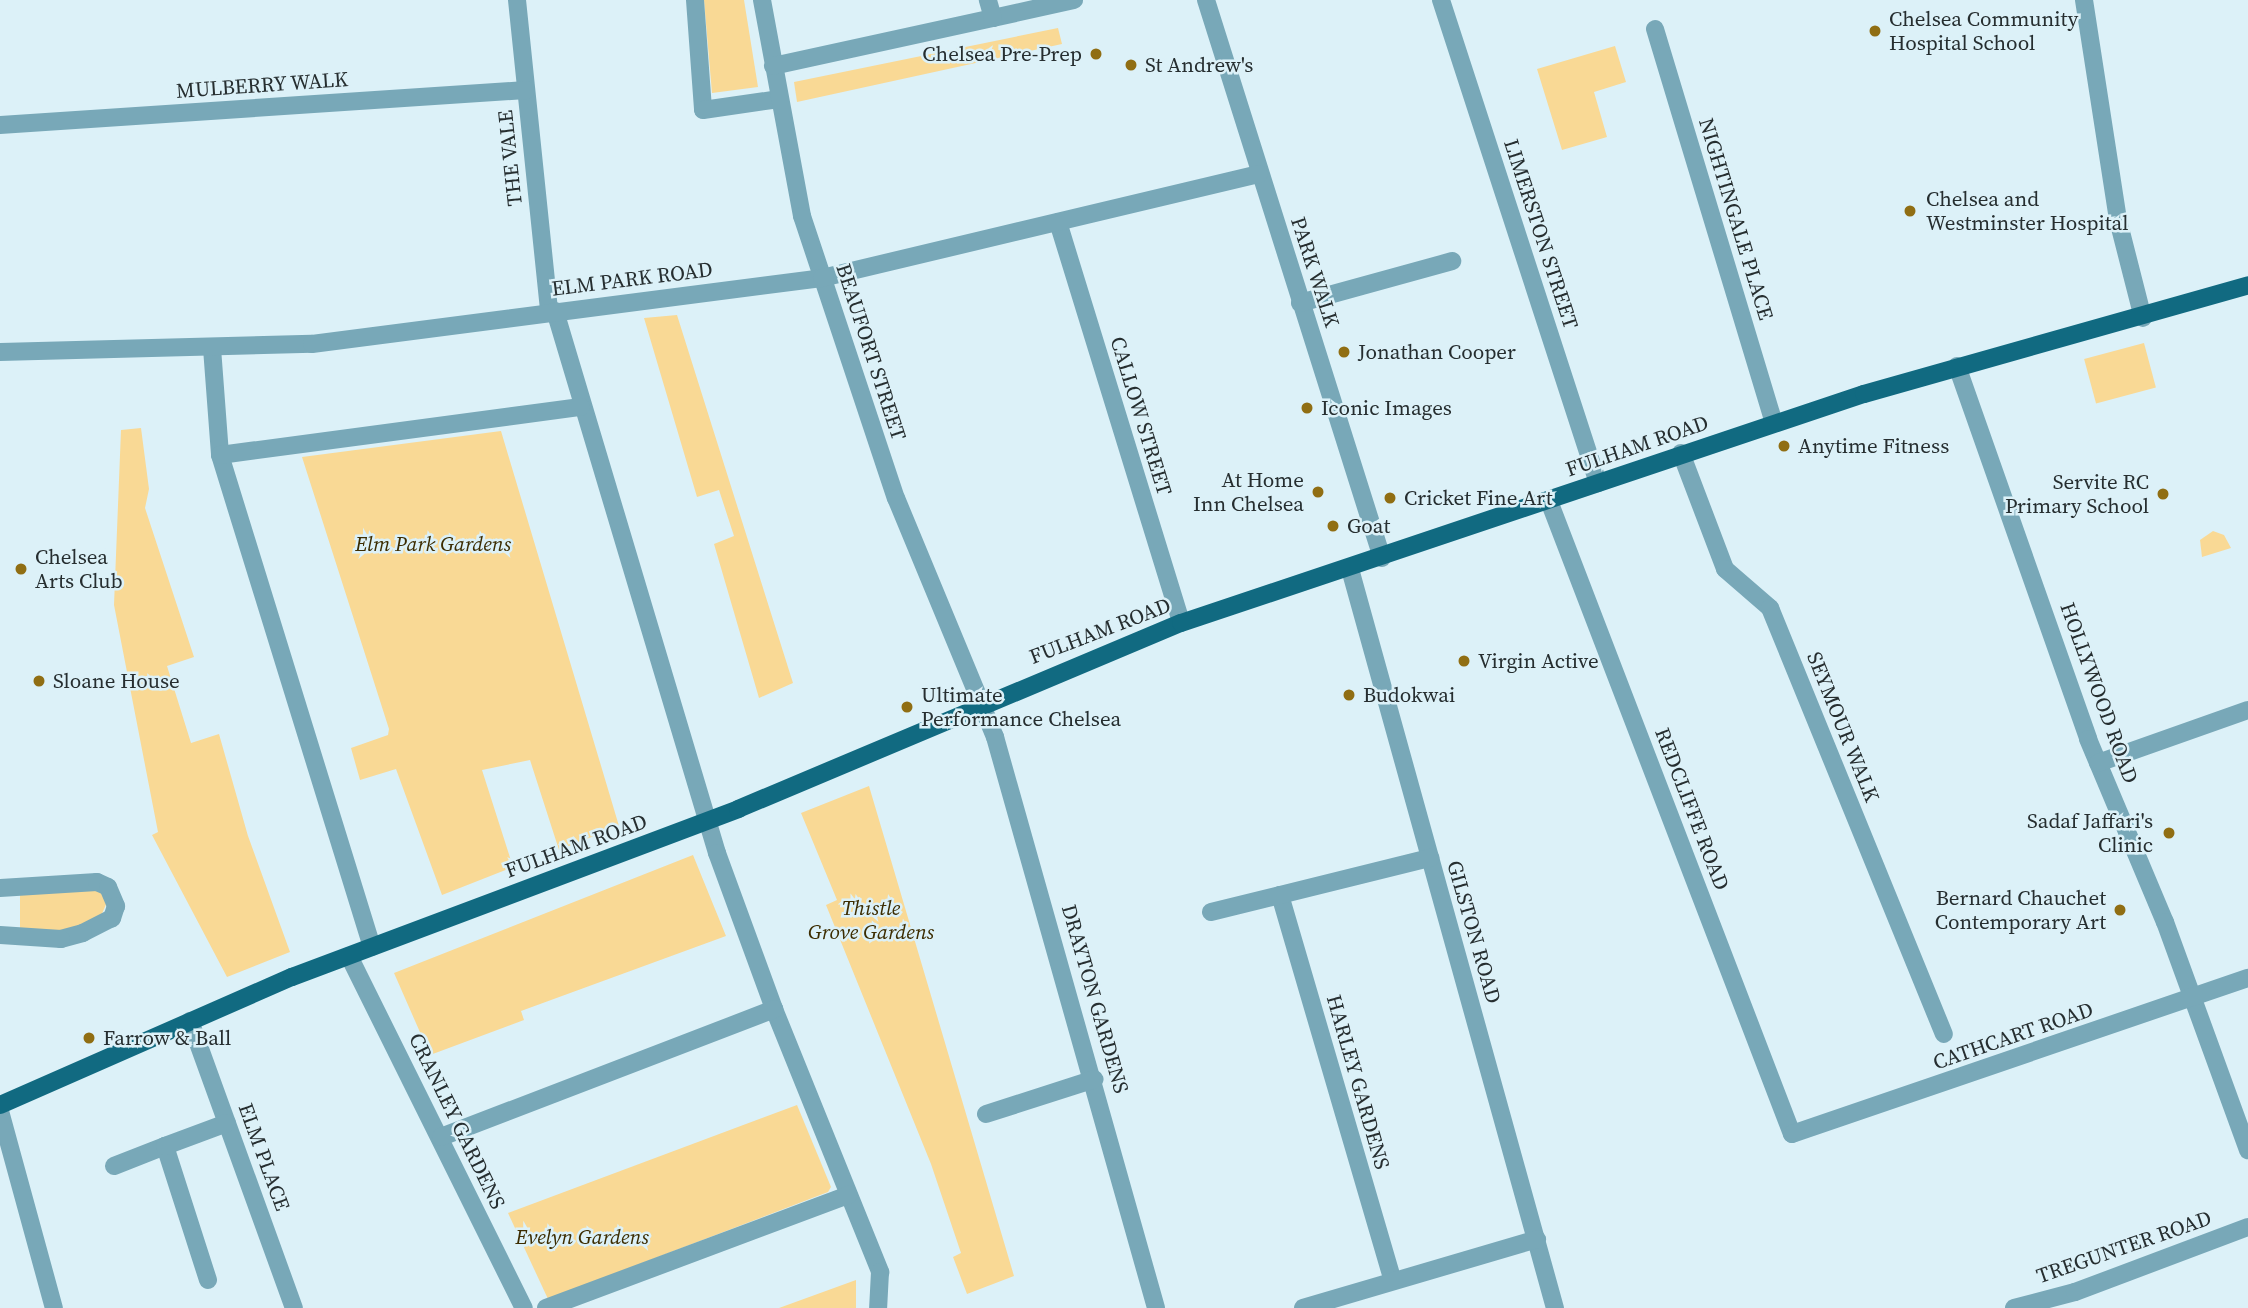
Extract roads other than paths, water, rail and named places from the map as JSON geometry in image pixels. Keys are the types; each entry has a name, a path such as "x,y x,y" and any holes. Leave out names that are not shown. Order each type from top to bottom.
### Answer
{"main road":[{"name":"FULHAM ROAD","path":"0,1108 190,1021 372,947 708,821 1181,623 1350,569 1774,423 1956,366 2143,318 2248,285"}],"street":[{"name":"THE VALE","path":"517,0 552,311"},
{"path":"695,0 703,110 779,99"},
{"name":"BEAUFORT STREET","path":"762,0 802,216 896,498 983,704"},
{"path":"988,0 993,18"},
{"path":"773,66 1074,0"},
{"name":"PARK WALK","path":"1206,0 1382,558"},
{"name":"LIMERSTON STREET","path":"1441,0 1598,483"},
{"path":"2084,0 2118,220 2143,318"},
{"name":"NIGHTINGALE PLACE","path":"1655,29 1774,423"},
{"name":"MULBERRY WALK","path":"0,125 526,90"},
{"name":"ELM PARK ROAD","path":"0,352 312,344 822,278 1259,174"},
{"name":"CALLOW STREET","path":"1058,222 1181,623"},
{"path":"1300,303 1452,261"},
{"path":"552,311 708,821 774,1009 880,1272 878,1308"},
{"path":"212,348 220,455 372,947"},
{"name":"HOLLYWOOD ROAD","path":"1956,366 2098,763 2194,999 2248,1150"},
{"path":"220,455 580,407"},
{"name":"SEYMOUR WALK","path":"1681,453 1725,569 1770,608 1944,1034"},
{"name":"REDCLIFFE ROAD","path":"1549,501 1792,1134"},
{"name":"GILSTON ROAD","path":"1350,569 1555,1308"},
{"name":"DRAYTON GARDENS","path":"983,704 1095,1079 1156,1308"},
{"path":"2098,763 2248,710"},
{"path":"1211,912 1430,858"},
{"path":"0,888 97,882 108,887 116,906 112,918 83,933 61,939 0,935"},
{"name":"HARLEY GARDENS","path":"1280,895 1393,1282"},
{"name":"CRANLEY GARDENS","path":"349,956 524,1308"},
{"name":"CATHCART ROAD","path":"1792,1134 2194,999 2248,978"},
{"path":"441,1137 774,1009"},
{"name":"ELM PLACE","path":"190,1021 295,1308"},
{"path":"986,1114 1095,1079"},
{"path":"0,1108 54,1308"},
{"path":"114,1166 227,1123"},
{"path":"165,1146 208,1280"},
{"path":"546,1308 849,1195"},
{"name":"TREGUNTER ROAD","path":"2014,1308 2077,1300 2248,1227"},
{"path":"1303,1308 1537,1240"}],"place":[{"name":"Chelsea Community Hospital School","path":"1875,31"},
{"name":"Chelsea Pre-Prep","path":"1096,54"},
{"name":"St Andrew's","path":"1131,65"},
{"name":"Chelsea and Westminster Hospital","path":"1910,211"},
{"name":"Jonathan Cooper","path":"1344,352"},
{"name":"Iconic Images","path":"1307,408"},
{"name":"Anytime Fitness","path":"1784,446"},
{"name":"At Home Inn Chelsea","path":"1318,492"},
{"name":"Servite RC Primary School","path":"2163,494"},
{"name":"Cricket Fine Art","path":"1390,498"},
{"name":"Goat","path":"1333,526"},
{"name":"Chelsea Arts Club","path":"21,569"},
{"name":"Virgin Active","path":"1464,661"},
{"name":"Sloane House","path":"39,681"},
{"name":"Budokwai","path":"1349,695"},
{"name":"Ultimate Performance Chelsea","path":"907,707"},
{"name":"Sadaf Jaffari's Clinic","path":"2169,833"},
{"name":"Bernard Chauchet Contemporary Art","path":"2120,910"},
{"name":"Farrow & Ball","path":"89,1038"}],"park label":[{"name":"Elm Park Gardens","path":"433,544"},
{"name":"Thistle Grove Gardens","path":"871,920"},
{"name":"Evelyn Gardens","path":"582,1237"}]}
